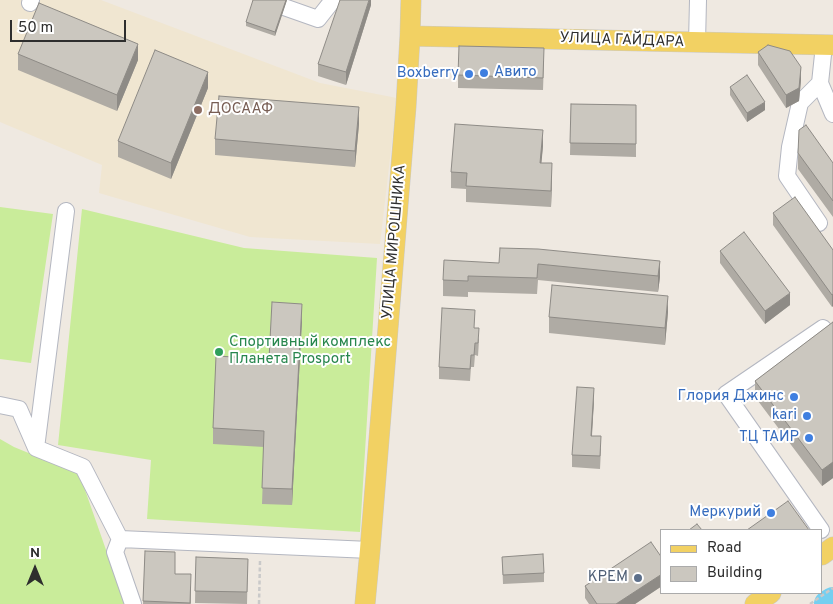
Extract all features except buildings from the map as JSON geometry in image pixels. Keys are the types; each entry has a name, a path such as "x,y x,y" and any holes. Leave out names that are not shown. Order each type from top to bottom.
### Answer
{"main road":[{"name":"УЛИЦА МИРОШНИКА","path":"365,604 405,116 410,36 408,2"},
{"name":"УЛИЦА ГАЙДАРА","path":"410,36 828,45"},
{"path":"756,604 770,594"}],"lane":[{"path":"264,0 318,19 334,0"},
{"path":"697,43 698,0"},
{"path":"819,223 787,176 790,147 800,103 820,82 828,45"},
{"path":"820,82 833,114"},
{"path":"36,448 66,211"},
{"path":"820,529 726,394 823,328"},
{"path":"0,405 19,409 36,448 83,467 120,539 115,552 133,604"},
{"path":"823,534 833,547"},
{"path":"120,539 370,550"}],"path":[{"path":"259,604 261,545"},
{"path":"810,604 833,588"}],"shaded area":[{"name":"ДОСААФ","path":"0,0 101,0 320,83 397,98 380,244 250,237 99,193 102,165 0,122"}],"green space":[{"path":"0,207 53,214 31,363 0,359"},
{"name":"Спортивный комплекс Планета Prosport","path":"82,209 244,248 377,258 360,532 147,519 151,460 58,445"},
{"path":"0,439 14,447 65,468 78,470 125,604 0,604"}],"waterway":[{"path":"828,604 833,601"}],"place":[{"name":"Авито","path":"484,73"},
{"name":"Boxberry","path":"469,74"},
{"name":"ДОСААФ","path":"198,110"},
{"name":"Спортивный комплекс Планета Prosport","path":"219,352"},
{"name":"Глория Джинс","path":"794,397"},
{"name":"kari","path":"807,416"},
{"name":"ТЦ ТАИР","path":"809,438"},
{"name":"Меркурий","path":"771,513"},
{"name":"КРЕМ","path":"638,578"}]}
